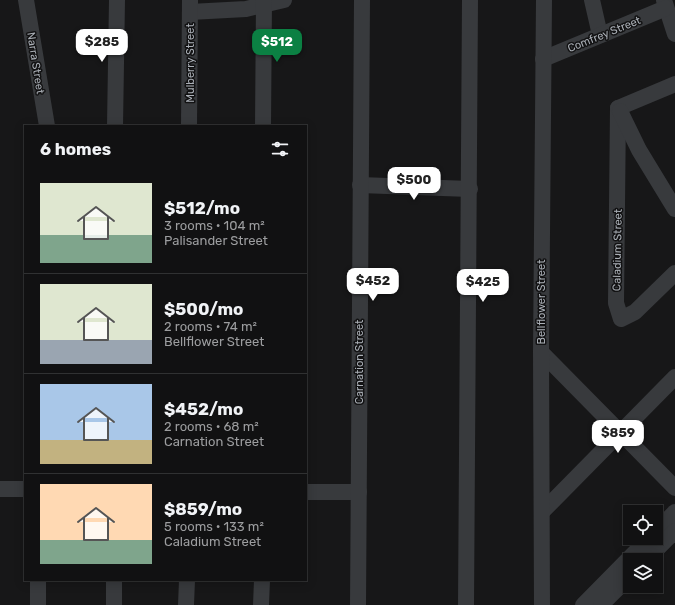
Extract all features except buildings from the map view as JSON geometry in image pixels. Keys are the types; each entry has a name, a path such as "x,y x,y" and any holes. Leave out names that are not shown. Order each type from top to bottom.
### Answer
{"street":[{"name":"Narra Street","path":"26,0 47,125"},
{"path":"115,125 117,0"},
{"path":"190,6 264,3 284,0"},
{"name":"Carnation Street","path":"358,605 362,0"},
{"path":"466,605 470,189 470,0"},
{"name":"Bellflower Street","path":"542,605 541,352 544,0"},
{"path":"592,0 600,36"},
{"path":"263,125 264,3"},
{"path":"665,4 675,34"},
{"name":"Comfrey Street","path":"543,59 600,36 665,4"},
{"name":"Mulberry Street","path":"189,125 190,6"},
{"path":"675,84 618,108 639,150 675,209"},
{"name":"Caladium Street","path":"618,108 616,303 620,319 635,312 675,273"},
{"path":"360,185 470,189"},
{"path":"541,352 675,488"},
{"path":"542,512 675,377"},
{"path":"0,489 24,489"},
{"path":"307,492 358,492"},
{"path":"663,524 675,512"},
{"path":"653,553 675,531"},
{"path":"583,605 642,545"},
{"path":"38,581 38,605"},
{"path":"114,581 114,605"},
{"path":"186,605 187,581"},
{"path":"261,605 262,581"},
{"path":"601,605 623,583"}]}
